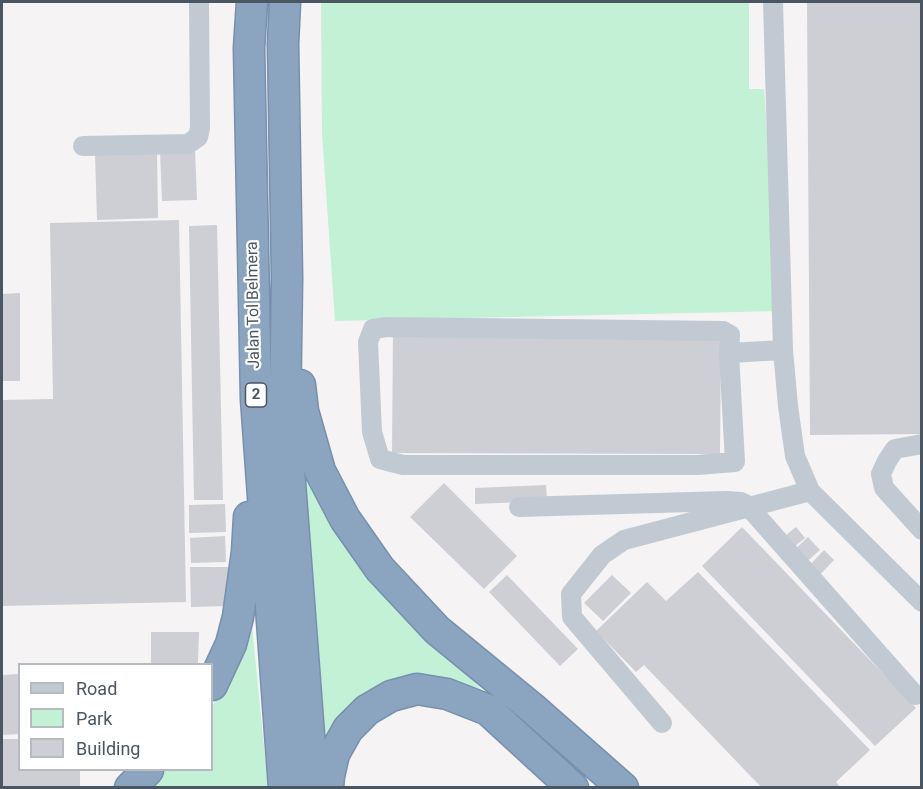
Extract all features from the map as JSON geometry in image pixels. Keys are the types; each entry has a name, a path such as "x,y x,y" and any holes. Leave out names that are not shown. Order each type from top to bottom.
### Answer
{"highway":[{"name":"Jalan Tol Belmera","path":"252,2 249,48 256,399 284,788"},
{"name":"Jalan Tol Belmera","path":"285,2 283,44 287,278 285,416 313,788"},
{"path":"287,278 303,411 320,471 345,519 380,569 437,630 531,706 623,788"},
{"path":"213,683 231,644 238,617 247,552 256,399"},
{"path":"328,788 328,776 334,754 348,729 367,710 391,696 417,689 447,694 488,710 573,788"},
{"path":"130,788 147,771"}],"lane":[{"path":"83,146 188,144 198,138 200,128 199,2"},
{"path":"773,2 783,350 795,456 810,491 921,602"},
{"path":"387,327 716,330 730,335 729,353 735,462 697,465 403,465 380,459 372,432 368,342 373,329 387,327"},
{"path":"729,353 783,350"},
{"path":"921,444 895,449 881,474 884,488 921,530"},
{"path":"662,723 572,617 571,594 602,555 624,540 810,491"},
{"path":"519,507 741,502 750,508 915,695"}],"green space":[{"path":"321,2 749,2 749,89 764,89 780,311 335,321 322,133"},
{"path":"303,455 386,588 495,704 381,685 348,706 320,755"},
{"path":"250,606 268,787 143,788 161,771 213,771 213,706 230,667"}],"building":[{"path":"807,2 922,2 922,434 810,435"},
{"path":"195,150 197,200 162,201 160,151"},
{"path":"157,152 158,218 97,220 95,153"},
{"path":"179,220 186,602 2,606 2,400 53,399 50,223"},
{"path":"217,225 223,500 194,500 189,226"},
{"path":"20,293 20,381 2,381 2,294"},
{"path":"393,330 721,332 720,454 392,453"},
{"path":"444,483 517,556 484,589 410,517"},
{"path":"546,485 547,501 475,504 475,488"},
{"path":"225,504 226,532 189,533 189,505"},
{"path":"742,527 916,708 875,746 702,566"},
{"path":"796,527 805,538 790,550 780,540"},
{"path":"225,536 226,562 191,563 190,538"},
{"path":"808,537 820,550 803,565 792,552"},
{"path":"824,550 834,560 817,578 807,568"},
{"path":"190,567 228,567 229,606 191,607"},
{"path":"698,572 870,750 836,782 841,788 762,788 644,665 636,672 596,631 647,582 666,601"},
{"path":"507,575 578,649 560,666 489,592"},
{"path":"612,575 631,593 603,621 584,603"},
{"path":"151,632 199,632 198,663 151,663"},
{"path":"18,674 18,734 2,735 2,675"},
{"path":"2,739 18,739 18,771 80,771 80,788 2,788"}]}
